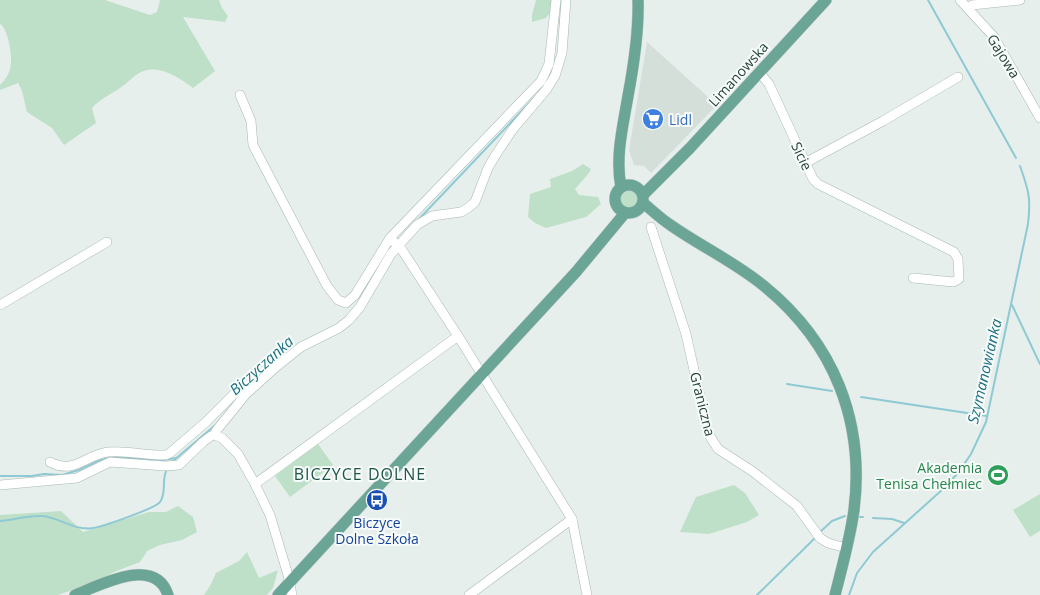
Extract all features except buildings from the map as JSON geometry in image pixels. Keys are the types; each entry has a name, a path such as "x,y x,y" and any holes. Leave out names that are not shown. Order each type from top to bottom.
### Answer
{"main road":[{"path":"638,0 639,17 636,48 623,121 619,164 624,170 635,195 669,224 764,286 797,317 824,354 846,403 853,428 856,454 856,493 835,595"},
{"name":"Limanowska","path":"621,210 632,213 635,195 671,168 826,0"},
{"path":"278,595 586,260 621,210 615,198 616,192 635,195"},
{"path":"75,595 127,576 141,574 158,580 165,587 168,595"}],"street":[{"path":"240,95 251,121 253,144 327,286 338,300 346,303 355,295 390,238 541,81 549,64 556,0"},
{"path":"50,462 57,466 70,467 106,452 166,455 212,429 276,367 302,347 339,328 349,320 360,307 378,274 398,246 417,225 432,216 461,212 475,202 488,168 495,156 513,129 546,90 555,76 562,53 566,0"},
{"name":"Gajowa","path":"960,0 994,37 1040,118"},
{"path":"968,8 972,5 1020,0"},
{"name":"Sicie","path":"760,73 769,84 812,179 818,184 954,252 958,259 959,278 952,282 913,278"},
{"path":"805,163 883,121 958,76"},
{"name":"Graniczna","path":"651,227 686,334 711,440 718,449 797,506 820,538 828,543 846,548"},
{"path":"390,238 398,246 458,336 572,519 587,595"},
{"path":"0,305 107,242"},
{"path":"255,484 458,336"},
{"path":"0,485 77,478 110,462 167,466 179,465 211,436 212,429 244,384"},
{"path":"212,429 238,454 270,515 290,582 292,595"},
{"path":"106,452 110,462"},
{"path":"469,595 572,519"}],"shaded area":[{"path":"647,42 717,105 651,173 644,166 634,165 629,150"}],"green space":[{"path":"0,0 105,0 150,15 157,12 160,0 219,0 228,16 225,22 183,17 215,71 193,88 160,70 146,70 139,73 95,105 92,108 96,123 64,145 52,128 27,112 23,93 18,83 0,90 0,85 10,70 11,60 7,36 3,26 0,24"},
{"path":"536,0 552,0 551,11 546,18 532,22 532,15"},
{"path":"583,164 591,169 575,189 579,195 598,197 601,204 586,217 546,228 528,217 530,194 551,187 550,179 572,171"},
{"path":"629,189 636,192 639,199 636,206 629,209 622,206 619,199 622,192"},
{"path":"318,444 333,465 290,497 275,476"},
{"path":"734,485 745,493 759,515 747,522 709,534 680,532 696,497"},
{"path":"1040,494 1040,531 1030,537 1013,510"},
{"path":"178,506 193,517 197,532 182,540 160,545 147,551 140,562 95,582 58,595 0,595 0,515 61,511 83,532 149,512 166,512"},
{"path":"247,552 259,578 278,570 273,588 267,595 204,595 216,573 239,561"}],"waterway":[{"name":"Biczyczanka","path":"560,27 562,0"},
{"name":"Szymanowianka","path":"928,0 1016,158"},
{"name":"Biczyczanka","path":"419,219 536,96"},
{"name":"Szymanowianka","path":"849,595 857,573 873,552 943,489 958,473 971,454 986,422 1028,224 1028,195 1020,166"},
{"name":"Biczyczanka","path":"360,299 377,269"},
{"path":"1012,305 1040,364"},
{"path":"787,384 832,391"},
{"path":"861,397 987,416"},
{"name":"Biczyczanka","path":"173,461 219,422"},
{"path":"0,476 62,475 113,457 164,460 176,458"},
{"name":"Biczyczanka","path":"0,521 42,516 82,528 92,528 107,524 139,513 160,502 167,469"},
{"path":"820,532 832,521 845,516"},
{"path":"873,518 892,519 904,523"},
{"path":"757,595 815,538"}],"place":[{"name":"Lidl","path":"653,119"},
{"name":"Akademia Tenisa Chełmiec","path":"998,475"},
{"name":"Biczyce Dolne Szkoła","path":"377,500"}],"district":[{"name":"BICZYCE DOLNE","path":"360,474"}]}
